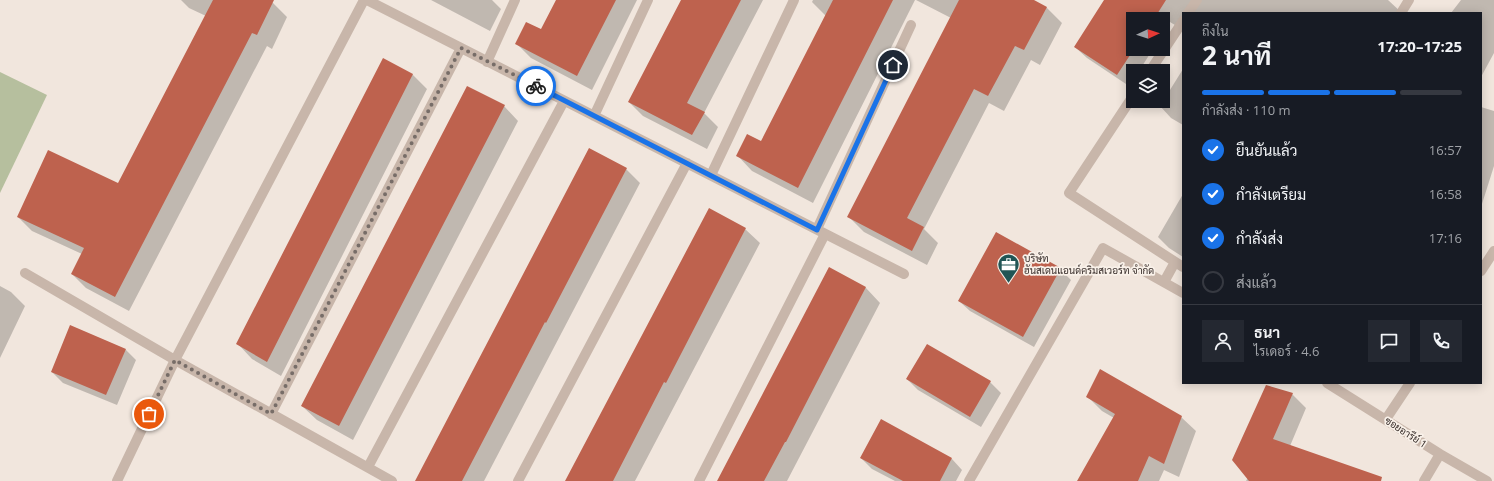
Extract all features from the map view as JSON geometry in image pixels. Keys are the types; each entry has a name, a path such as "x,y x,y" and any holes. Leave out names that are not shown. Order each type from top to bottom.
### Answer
{"street":[{"path":"117,481 175,360 366,0 904,274"},
{"path":"487,62 515,0"},
{"path":"594,116 648,0"},
{"path":"711,176 794,0"},
{"path":"1189,12 1196,0"},
{"path":"1401,12 1409,0"},
{"path":"1155,64 1182,22"},
{"path":"699,481 821,232 912,25"},
{"path":"271,414 461,48"},
{"path":"368,467 564,101"},
{"path":"1126,107 1069,193 1179,265 1164,282"},
{"path":"518,481 687,163"},
{"path":"969,481 1103,248 1182,292"},
{"path":"1482,269 1494,251"},
{"path":"25,272 175,360 392,481"},
{"name":"ซอยอารีย์ 1","path":"1329,384 1440,454 1487,481"},
{"path":"1386,419 1409,384"},
{"path":"1424,481 1440,454"}],"green space":[{"path":"0,72 47,95 0,193"}],"building":[{"path":"213,0 274,0 257,35 252,33 115,297 71,274 84,248 17,217 48,150 118,183"},
{"path":"556,0 616,0 577,76 515,44 526,22 541,29"},
{"path":"681,0 741,0 687,103 705,112 692,135 628,102"},
{"path":"833,0 893,0 798,188 736,156 747,134 761,141"},
{"path":"959,0 1034,0 1047,7 1024,50 1015,46 988,96 974,89 907,218 924,227 912,251 847,217"},
{"path":"1104,0 1166,0 1158,12 1126,12 1126,56 1129,56 1117,75 1074,47"},
{"path":"383,58 413,74 267,362 236,344"},
{"path":"467,86 505,105 339,426 301,406"},
{"path":"589,148 627,168 462,481 415,481"},
{"path":"709,208 746,228 666,383 664,382 613,481 565,481"},
{"name":"บริษัท ฮันสเดนแอนด์คริมสเวอร์ท จำกัด","path":"996,232 1061,268 1023,337 958,301"},
{"path":"829,267 866,287 786,442 764,481 717,481"},
{"path":"70,325 126,349 106,395 51,372"},
{"path":"927,344 991,381 970,417 906,379"},
{"path":"1100,369 1182,416 1164,464 1149,456 1138,481 1077,481 1115,414 1086,397"},
{"path":"1266,385 1293,393 1273,439 1382,477 1381,481 1249,481 1232,460"},
{"path":"881,419 952,458 940,481 903,481 860,458"}],"way so far":[{"path":"149,414 175,360 271,414 461,48 536,86"}],"place":[{"name":"บริษัท ฮันสเดนแอนด์คริมสเวอร์ท จำกัด","path":"1009,284"}],"route":[{"path":"536,86 817,230 893,65"}]}
